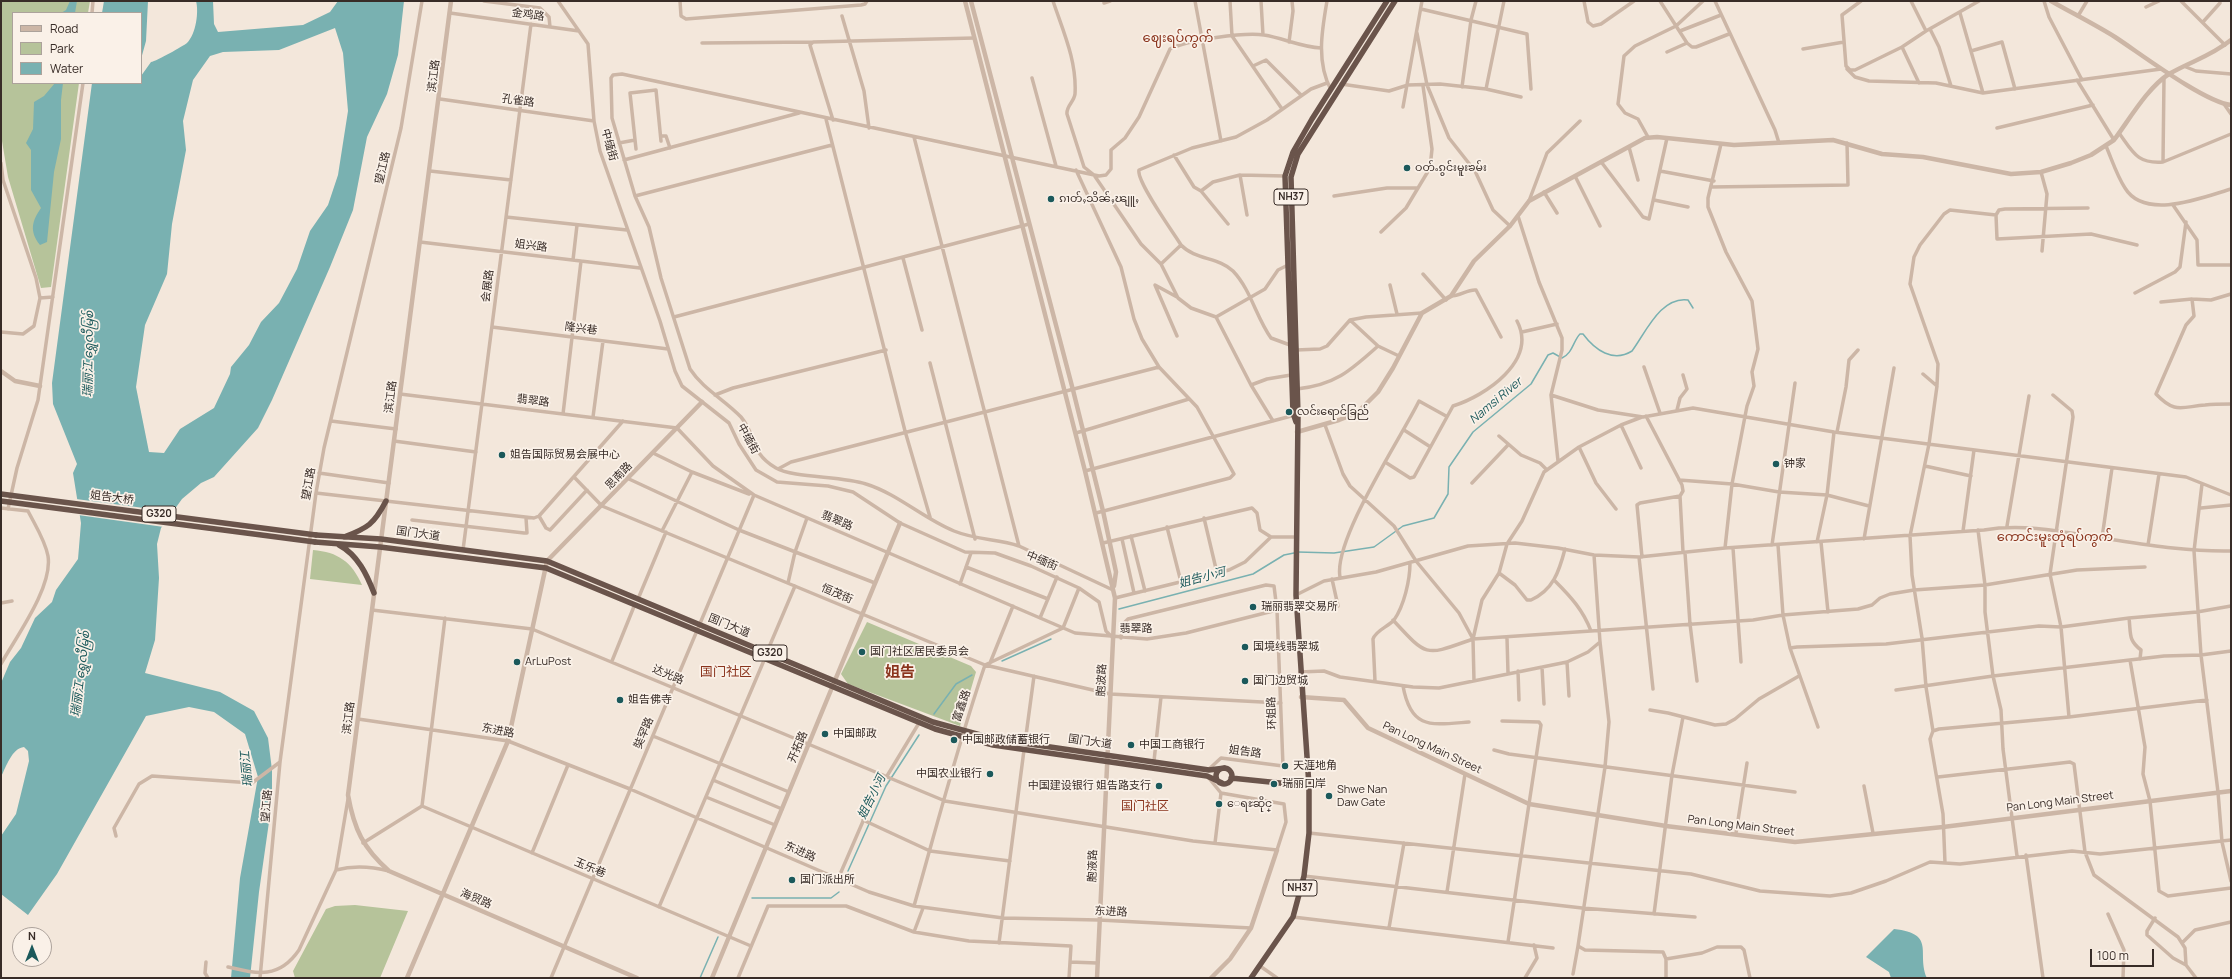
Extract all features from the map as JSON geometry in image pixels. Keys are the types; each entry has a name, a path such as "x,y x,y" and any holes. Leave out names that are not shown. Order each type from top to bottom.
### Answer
{"highway":[{"name":"NH37","path":"1296,415 1291,375 1285,176 1293,152 1387,1"},
{"name":"NH37","path":"1251,978 1293,917 1304,876 1309,833 1309,786 1301,698 1296,595 1295,537 1297,389 1291,177 1298,154 1395,1"},
{"name":"姐告大桥","path":"1,494 316,535"},
{"name":"姐告大桥","path":"1,501 315,542"},
{"path":"342,538 367,528 376,519 386,501"},
{"name":"国门大道","path":"316,535 342,538 382,539 547,561 699,628 766,655 835,680 962,734 993,745 1024,750 1154,761 1208,773 1222,783"},
{"name":"国门大道","path":"315,542 380,547 546,568 637,601"},
{"path":"337,544 357,560 368,578 374,593"},
{"name":"国门大道","path":"766,655 832,687 919,723 962,734 1208,773 1224,768"},
{"path":"1224,768 1231,772 1231,778 1227,783 1222,783 1216,776 1220,769 1224,768"},
{"path":"1231,778 1309,786"}],"street":[{"path":"92,12 93,1"},
{"name":"望江路","path":"259,975 280,762 316,493 331,421 402,128 422,1"},
{"name":"滨江路","path":"348,796 440,99 451,1"},
{"path":"484,1 540,8 549,17 550,27"},
{"name":"中缅街","path":"558,1 588,44 594,121 600,151 640,268 660,320 675,371 682,386 729,423 739,444 756,470 777,482 828,486 853,492 900,523 965,552 995,553 1031,566 1079,588 1099,602 1106,631 1113,638"},
{"path":"680,1 682,16 686,19 861,5 865,4 867,1"},
{"path":"965,1 1036,284 1076,433 1114,590"},
{"path":"971,1 1011,158 1084,430 1116,572 1114,590"},
{"path":"1053,1 1073,59 1075,95 1066,110 1083,164 1094,175 1140,244 1161,264 1178,298"},
{"path":"1104,2 1110,1"},
{"path":"1195,1 1221,141"},
{"path":"1230,1 1232,36 1282,109"},
{"path":"1261,1 1263,35"},
{"path":"1290,42 1293,11 1292,1"},
{"path":"1327,1 1321,48 1328,83 1331,90"},
{"path":"1403,107 1422,1"},
{"path":"1462,87 1471,20 1476,1"},
{"path":"1486,89 1504,1"},
{"path":"1584,1 1588,22 1593,26 1601,24 1634,1"},
{"path":"1660,1 1687,43 1692,47 1696,47 1729,34"},
{"path":"1648,137 1638,119 1620,108 1618,104 1622,64 1628,51 1676,26 1702,1"},
{"path":"1715,1 1729,34 1776,130 1779,143"},
{"path":"1861,1 1843,13 1844,42 1847,69 1855,77 1869,81 1951,86 1983,93 2161,69"},
{"path":"1911,1 1926,31"},
{"path":"1847,69 1855,70 1902,47 1926,31 1979,1"},
{"path":"2044,1 2049,16 2082,80"},
{"path":"2051,1 2113,36 2169,74 2224,104 2231,105"},
{"path":"2078,16 2087,1"},
{"path":"2146,7 2159,1"},
{"path":"2181,1 2225,45"},
{"path":"2202,22 2220,3"},
{"path":"1421,9 1527,34 1531,89"},
{"name":"金鸡路","path":"450,13 579,31"},
{"path":"1960,13 1983,93"},
{"path":"1680,31 1721,15"},
{"path":"842,16 864,91 869,128"},
{"name":"会展路","path":"463,550 531,24"},
{"path":"1930,29 1939,47 1951,86"},
{"path":"1381,232 1406,208 1430,168 1432,149 1425,85 1417,33"},
{"path":"1114,590 1019,546 1007,542 975,539 954,531 891,495 866,484 778,469 762,458 755,448 741,418 697,379 690,369 661,278 649,227 635,196 612,118 610,82 613,75 617,74 1011,158 1076,170 1094,175 1106,175 1111,170 1111,150 1124,138 1140,117 1170,49 1202,41 1232,36 1263,35 1305,47 1321,48"},
{"path":"702,43 974,38"},
{"path":"1529,200 1602,163 1648,137 1721,144 1779,143 1818,140 1847,143 1882,154 1923,157 2010,174 2041,172 2071,163 2106,146 2114,140 2153,88 2164,78 2169,74 2211,54 2231,40"},
{"path":"813,42 810,45 833,120"},
{"path":"1803,49 1844,42"},
{"path":"1971,51 2002,42 2015,89"},
{"path":"1667,52 1687,43"},
{"path":"1902,47 1918,83"},
{"path":"1253,66 1266,60 1301,95"},
{"path":"2186,67 2196,71 2231,74"},
{"path":"1032,78 1056,166"},
{"path":"2164,78 2164,162"},
{"path":"2077,80 2114,140"},
{"path":"1290,345 1271,338 1250,298 1233,271 1222,264 1186,250 1181,245 1145,190 1138,174 1139,170 1192,148 1221,141 1246,132 1301,95 1328,83"},
{"path":"8,508 13,480 35,415 53,297 82,84"},
{"path":"1341,84 1389,91 1408,85 1440,84 1486,89 1520,97"},
{"path":"1425,85 1449,138 1475,171 1493,210 1510,226"},
{"path":"636,149 630,93 656,90 662,141"},
{"name":"孔雀路","path":"440,99 594,121"},
{"path":"2224,104 2231,114"},
{"path":"1997,128 2094,106"},
{"path":"624,160 799,113"},
{"path":"826,119 865,267 905,431 930,518"},
{"path":"1296,350 1320,349 1327,346 1350,320 1397,314 1422,313 1452,296 1474,261 1510,226 1529,200 1547,152 1580,121"},
{"path":"2119,133 2137,156 2144,161 2164,162 2231,134"},
{"path":"661,136 666,136 670,148"},
{"path":"914,137 1019,546"},
{"path":"1602,163 1643,217 1647,219 1651,218 1667,138"},
{"path":"619,143 635,140"},
{"path":"1711,187 1848,185 1847,143"},
{"path":"1721,144 1708,207 1726,252 1752,301 1758,350 1752,372 1754,386 1744,416 1732,484 1725,548"},
{"path":"635,196 832,146"},
{"path":"2106,146 2125,189 2132,196 2142,202 2173,204 2196,201 2231,189"},
{"path":"1629,147 1638,180"},
{"path":"1174,155 1194,187 1200,191 1228,224"},
{"path":"1,163 3,180 36,278 40,298 34,326 23,334 1,332"},
{"path":"1076,170 1121,266 1134,318 1142,339 1159,367 1197,407 1234,472 1232,477 1096,513"},
{"path":"430,171 511,180"},
{"path":"1660,172 1714,180"},
{"path":"2041,172 2047,194 2042,251"},
{"path":"1240,175 1247,215"},
{"path":"1200,191 1213,182 1240,175 1285,176"},
{"path":"1575,176 1600,226"},
{"path":"1334,196 1387,188 1417,188"},
{"path":"1544,192 1557,213"},
{"path":"1654,200 1688,207"},
{"path":"2173,204 2197,240 2198,265 2202,267 2231,265"},
{"path":"2088,208 1999,210 1996,215 1997,239 2091,234 2137,245"},
{"path":"1945,863 1946,845 1938,777 1930,739 1933,731 1926,687 1922,638 1914,590 1910,536 1929,444 1937,386 1938,364 1910,284 1914,257 1920,245 1947,211 1996,215"},
{"path":"1518,216 1538,282 1562,338 1560,358 1551,395 1558,461"},
{"path":"506,217 627,230"},
{"path":"2135,292 2175,272 2180,267 2186,222"},
{"path":"674,317 1029,224"},
{"path":"572,260 577,225"},
{"name":"姐兴路","path":"420,242 640,268"},
{"path":"1161,264 1181,245"},
{"path":"903,258 922,330"},
{"path":"563,414 581,261"},
{"path":"1216,317 1265,289 1278,270 1288,265"},
{"path":"1423,274 1446,300"},
{"path":"1036,284 1044,282"},
{"path":"1390,284 1397,314"},
{"path":"1177,336 1156,285 1178,298 1191,308 1216,317 1251,385 1273,421"},
{"path":"1452,296 1458,296 1472,289 1476,290 1501,337"},
{"path":"2161,302 2192,299 2211,300 2231,294"},
{"path":"40,298 53,297"},
{"path":"2192,299 2194,316 2186,325 2156,394 2165,404 2184,410 2204,405 2231,404"},
{"path":"1297,432 1324,425 1357,412 1378,392 1422,313"},
{"path":"1350,320 1378,346 1399,356"},
{"path":"1385,462 1412,478 1453,406 1474,398 1509,370 1517,361 1521,351 1522,332 1517,321"},
{"path":"1522,332 1557,324"},
{"name":"隆兴巷","path":"492,327 668,349"},
{"path":"1049,332 1057,330"},
{"path":"592,417 603,341"},
{"path":"1297,389 1318,387 1333,381 1359,363 1378,346"},
{"path":"716,395 733,388 886,350"},
{"path":"1828,612 1819,542 1836,432 1846,387 1849,360 1858,350"},
{"path":"930,363 975,539"},
{"path":"778,469 791,462 905,431 1073,390 1159,367"},
{"path":"1644,368 1660,413"},
{"path":"1864,539 1894,368"},
{"path":"1,371 15,381 40,386"},
{"path":"1923,374 1937,386"},
{"path":"1251,385 1267,379 1291,375"},
{"path":"1677,410 1680,398 1686,389 1683,375"},
{"path":"1772,545 1795,382"},
{"name":"翡翠路","path":"400,394 677,428 714,466 754,495 1075,633 1113,638 1147,639 1165,637 1277,610"},
{"path":"1551,395 1598,410 1645,416"},
{"path":"2053,395 2072,411 2073,417 2050,574 2061,627 2063,668 2069,717"},
{"path":"2006,526 2029,396"},
{"path":"1076,433 1189,399"},
{"path":"1340,577 1338,567 1341,556 1365,499 1421,400 1446,416"},
{"name":"思南路","path":"547,561 702,402"},
{"path":"1474,681 1473,639 1482,600 1499,573 1507,544 1522,521 1547,470 1579,447 1621,424 1645,416 1693,408 1836,432 2186,477 2231,495"},
{"path":"1085,471 1296,415"},
{"path":"1645,416 1679,480 1683,491 1680,496 1684,553 1690,624 1697,681"},
{"path":"331,421 396,430"},
{"path":"316,493 526,518 539,516 623,421"},
{"path":"1621,424 1642,468"},
{"path":"1324,425 1343,474 1350,486 1396,528 1416,561 1459,614 1473,639"},
{"path":"1404,430 1430,446"},
{"path":"1499,436 1521,455 1540,463 1547,470"},
{"path":"394,441 476,452"},
{"path":"1472,482 1508,444"},
{"path":"1579,447 1596,483 1616,509"},
{"path":"1963,531 1974,450"},
{"path":"653,453 692,472 754,495"},
{"path":"1925,466 1971,476"},
{"path":"2102,538 2112,468"},
{"path":"612,661 677,501 692,472"},
{"path":"320,473 389,483"},
{"path":"2148,545 2159,474"},
{"name":"恒茂街","path":"574,477 602,506 985,665 1110,694 1281,703"},
{"path":"628,479 740,530 875,583"},
{"path":"1679,480 1732,484 1779,492 1827,495 1869,506"},
{"path":"2202,484 2201,508 2194,551 2196,612 2218,792 2222,841 2231,881"},
{"path":"539,516 546,528 550,530 587,490"},
{"name":"奘罕路","path":"551,978 754,495"},
{"path":"1653,689 1645,627 1637,505 1640,503 1680,496"},
{"path":"2201,508 2231,505"},
{"path":"1,508 28,511 45,546 48,562 40,592 1,664"},
{"path":"1102,543 1252,508 1256,513 1260,530 1271,537 1295,537"},
{"path":"412,520 524,534 527,530 526,518"},
{"path":"788,583 795,552 807,518"},
{"path":"1204,518 1217,573"},
{"name":"开拓路","path":"712,978 900,523"},
{"path":"1296,595 1324,581 1340,577 1376,572 1459,547 1515,543 1565,549 1594,555 1640,557 1725,548 1910,536 2006,526 2057,530 2194,551 2231,551"},
{"path":"1167,528 1181,582"},
{"path":"1978,530 1985,585 1985,612 1989,631 1993,676 2001,710 2010,817 2016,856"},
{"path":"1131,536 1145,591"},
{"path":"1115,598 1236,567 1245,562 1271,537"},
{"path":"1122,539 1134,593"},
{"path":"1778,545 1783,615 1790,648 1818,727"},
{"path":"1733,548 1742,662"},
{"path":"1499,573 1515,585 1529,601 1548,589 1555,581 1565,549"},
{"path":"960,584 971,553"},
{"path":"1573,974 1605,767 1609,722 1600,642 1594,555"},
{"path":"407,978 508,740 547,561"},
{"path":"1376,681 1373,639 1376,634 1393,620 1405,598 1410,563"},
{"path":"966,567 1048,599"},
{"path":"1393,620 1422,649 1440,650 1473,639 1507,638 1599,630 1738,621 1783,615 1858,609 1872,605 1880,598 1890,594 1914,590 1985,585 2077,570 2145,567"},
{"path":"1040,618 1057,578"},
{"path":"1332,579 1338,606"},
{"path":"1555,581 1573,598 1585,615 1591,631"},
{"name":"环姐路","path":"1121,638 1123,624 1128,619 1266,585 1274,586 1277,610 1283,766"},
{"path":"659,907 795,586"},
{"path":"985,665 1063,628 1079,588"},
{"name":"胞波路","path":"1107,758 1115,605 1114,590"},
{"path":"1,603 12,601"},
{"path":"990,663 1012,606"},
{"path":"1790,648 1797,646 1886,644 1922,638 2038,626 2061,627 2129,618 2196,612 2231,606"},
{"name":"达光路","path":"372,610 532,629 612,661 945,801 1215,844 1277,850"},
{"path":"363,843 422,806 445,618"},
{"path":"2129,618 2131,639 2133,644 2140,650 2140,659"},
{"path":"1507,638 1508,673"},
{"path":"1300,672 1324,671 1340,677 1403,686 1439,688 1567,662 1588,652 1600,642"},
{"path":"1896,690 1926,687 1993,676 2130,660 2231,651"},
{"path":"2130,660 2145,747 2143,774 2150,801 2159,891 2163,895 2231,888"},
{"path":"1567,662 1569,696"},
{"name":"富鑫路","path":"914,906 945,801 962,734 985,665"},
{"path":"1542,668 1544,704"},
{"path":"1518,671 1519,700"},
{"path":"1025,743 1034,676"},
{"path":"1650,710 1715,725 1726,724 1735,719 1759,699 1799,676"},
{"path":"1403,686 1406,703 1417,719 1433,723 1469,722"},
{"path":"1154,761 1161,697"},
{"name":"Pan Long Main Street","path":"1301,698 1344,700 1368,728 1528,804 1666,826 1795,842 1943,827 2010,817 2231,791"},
{"path":"1933,731 1939,729 2069,717 2139,707 2207,700"},
{"path":"1654,914 1672,775 1684,717"},
{"name":"东进路","path":"358,719 508,740 697,817 869,892 914,906 1003,918 1099,920 1251,928"},
{"path":"1502,721 1541,722 1528,804 1522,857 1508,942"},
{"path":"838,879 863,820 886,776 919,723"},
{"path":"653,736 789,792"},
{"path":"999,943 1024,750"},
{"path":"1494,750 1605,767 1795,792"},
{"name":"胞液路","path":"1097,978 1107,758"},
{"name":"姐告路","path":"1208,773 1221,758 1283,766"},
{"path":"116,836 114,828 139,784 152,776 252,783 280,762"},
{"path":"1938,777 2070,762 2074,764 2085,852 2094,875 2155,918 2183,942 2186,965"},
{"path":"1736,834 1747,763"},
{"path":"532,853 568,765"},
{"path":"1208,773 1221,793 1215,844"},
{"path":"1447,892 1465,774"},
{"path":"713,780 782,809"},
{"path":"1864,786 1873,834"},
{"path":"1211,978 1230,959 1251,928 1286,822 1284,804 1221,793"},
{"path":"228,967 259,975 280,968 293,959 299,950 336,870 348,796"},
{"name":"海贸路","path":"348,796 353,820 363,843 388,871 637,978"},
{"path":"706,796 775,825"},
{"name":"玉乐巷","path":"422,806 751,946"},
{"path":"863,820 930,851 1010,861"},
{"path":"1309,833 1691,874 1760,891 1830,896 1851,893 1886,881 1922,864 1960,864 2016,856 2072,851 2100,854 2231,840"},
{"path":"1389,928 1404,843"},
{"path":"2026,855 2043,978"},
{"path":"336,870 352,866 374,867 388,871"},
{"path":"1304,876 1582,908 1695,917"},
{"path":"738,978 768,906 846,906 914,932 969,941 1071,946 1069,978"},
{"path":"914,932 923,908"},
{"path":"2108,914 2124,950 2124,978"},
{"path":"1293,917 1553,948"},
{"path":"2155,918 2147,931 2147,935 2173,958 2186,965 2196,978"},
{"path":"2183,942 2195,930 2231,922"},
{"path":"1525,978 1536,958 1534,946"},
{"path":"1578,946 1585,950 1663,952 1666,959 1666,978"},
{"path":"1666,959 1702,953 1718,947 1741,947 1744,950 1750,978"},
{"path":"206,962 205,973 208,978"},
{"path":"1070,962 1097,963"},
{"path":"1260,966 1277,978"}],"green space":[{"path":"1,1 90,1 88,12 12,12 12,84 79,84 51,287 41,288 8,177 1,135"},
{"path":"313,550 330,553 349,564 362,585 310,579"},
{"path":"867,622 971,666 976,672 960,726 848,684 841,674"},
{"path":"355,905 408,911 380,978 295,978 293,971 326,909 335,906"}],"water":[{"path":"70,1 77,1 75,12 63,12 66,10"},
{"path":"104,1 148,1 146,41 142,55 142,12 102,12"},
{"name":"瑞丽江 ရွှေလီမြစ်","path":"196,1 213,1 214,24 218,32 303,25 330,12 338,1 404,1 398,55 387,94 367,137 353,210 272,400 258,428 214,477 201,483 182,499 161,528 157,544 159,578 155,640 145,673 220,692 254,711 268,738 272,770 272,801 259,892 250,978 231,978 240,878 258,777 245,734 214,712 189,707 146,716 57,874 28,915 1,894 1,836 16,814 29,761 28,751 24,747 20,748 13,754 1,777 1,683 10,662 21,648 35,618 52,602 56,590 78,559 81,523 73,473 77,464 53,404 52,383 92,84 142,84 142,75 151,62 187,43 195,29 197,17","holes":["335,28 343,53 348,111 338,175 328,205 310,231 297,269 279,303 261,322 249,345 231,367 230,374 214,408 180,429 164,453 149,452 136,387 145,325 167,274 172,224 186,150 183,121 193,80 210,56 223,52 279,50"]},
{"path":"54,84 63,84 61,100 61,139 54,172 47,242 40,245 34,235 33,226 41,208 31,190 31,150 26,143 33,129 34,102 44,96"},
{"path":"1894,929 1916,935 1920,940 1924,969 1927,978 1891,978 1889,972 1866,957"}],"pier":[{"path":"76,499 174,512 164,527 78,515"}],"waterway":[{"name":"Namsi River","path":"1298,552 1334,553 1374,547 1403,526 1434,518 1448,494 1449,467 1473,432 1531,384 1548,355 1553,353 1562,358 1566,356 1580,334 1583,334 1593,345 1605,353 1618,356 1625,354 1632,351 1649,325 1662,309 1678,300 1688,300 1693,308"},
{"name":"姐告小河","path":"1119,609 1253,574 1284,555 1294,553"},
{"name":"姐告小河","path":"1002,661 1051,639"},
{"name":"姐告小河","path":"934,714 956,684 972,675"},
{"name":"姐告小河","path":"848,871 886,786 919,735"},
{"name":"姐告小河","path":"752,898 831,898 839,892"},
{"name":"姐告小河","path":"700,978 718,937"}],"place":[{"name":"ဝတ်ႉၵွင်းမူးၶမ်း","path":"1407,168"},
{"name":"ၵၢတ်ႇသိၼ်ႇၽျူႇ","path":"1051,199"},
{"name":"လင်းရောင်ခြည်","path":"1289,412"},
{"name":"姐告国际贸易会展中心","path":"502,455"},
{"name":"钟家","path":"1776,464"},
{"name":"瑞丽翡翠交易所","path":"1253,607"},
{"name":"国境线翡翠城","path":"1245,647"},
{"name":"国门社区居民委员会","path":"862,652"},
{"name":"ArLuPost","path":"517,662"},
{"name":"国门边贸城","path":"1245,681"},
{"name":"姐告佛寺","path":"620,700"},
{"name":"中国邮政","path":"825,734"},
{"name":"中国邮政储蓄银行","path":"954,740"},
{"name":"中国工商银行","path":"1131,745"},
{"name":"天涯地角","path":"1285,766"},
{"name":"中国农业银行","path":"990,774"},
{"name":"瑞丽口岸","path":"1274,784"},
{"name":"中国建设银行 姐告路支行","path":"1159,786"},
{"name":"Shwe Nan Daw Gate","path":"1329,796"},
{"name":"ေရႊဆိုင္","path":"1219,804"},
{"name":"国门派出所","path":"792,880"}],"district":[{"name":"ဈေးရပ်ကွက်","path":"1178,38"},
{"name":"ကောင်းမူးတုံရပ်ကွက်","path":"2055,537"},
{"name":"国门社区","path":"726,672"},
{"name":"姐告","path":"900,673"},
{"name":"国门社区","path":"1145,807"}],"water label":[{"name":"瑞丽江","path":"247,769"}]}
